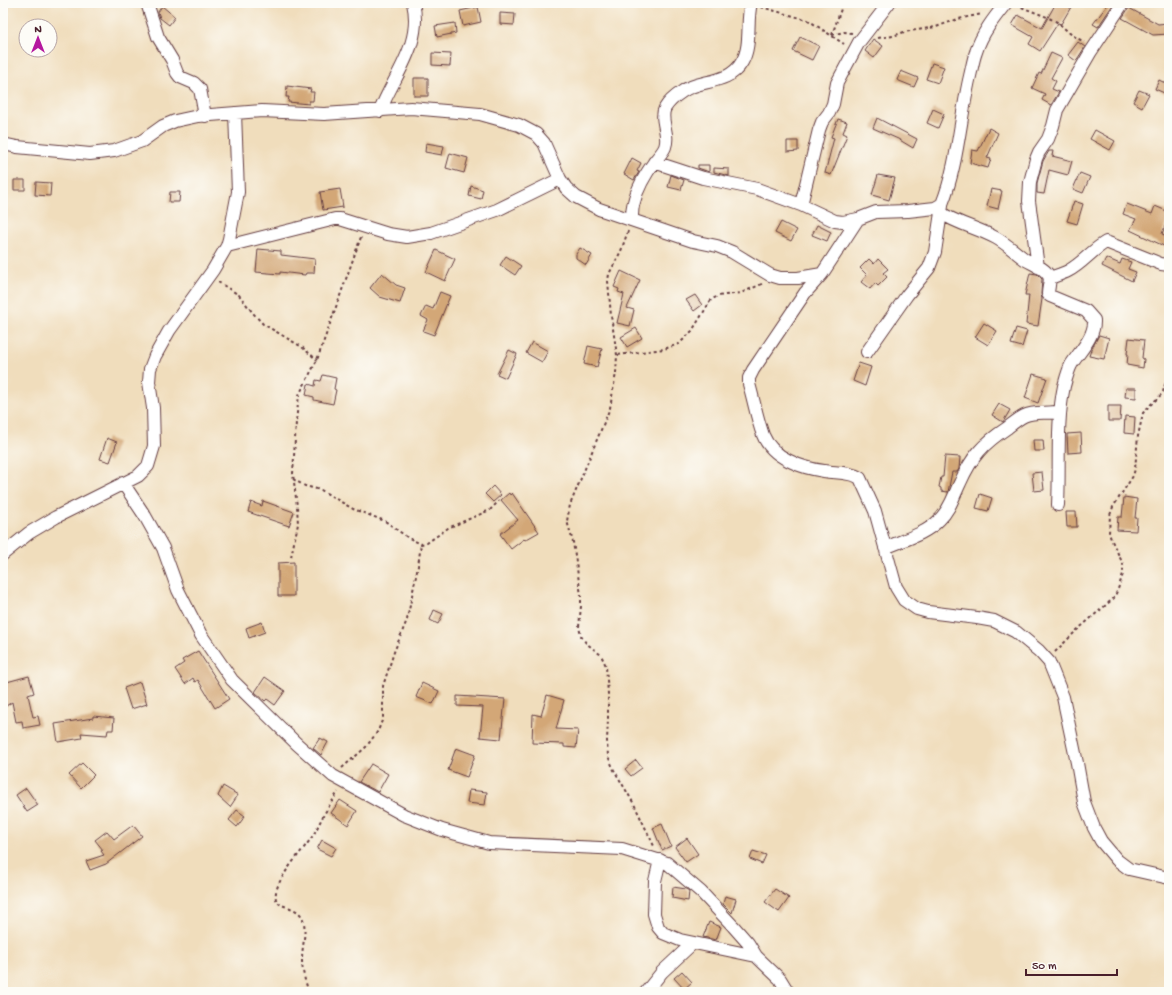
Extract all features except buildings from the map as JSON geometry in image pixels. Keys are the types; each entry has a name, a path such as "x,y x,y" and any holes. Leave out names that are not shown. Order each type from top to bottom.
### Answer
{"street":[{"path":"146,3 158,37 172,60 177,73 180,77 194,83 200,89 205,116"},
{"path":"380,111 413,41 415,24 415,10 413,3"},
{"path":"632,220 633,203 636,194 665,146 666,134 664,112 666,108 673,99 684,90 713,82 729,75 741,64 748,44 748,14 751,3"},
{"path":"801,205 819,130 833,104 837,83 863,37 889,3"},
{"path":"1038,267 1029,201 1030,182 1039,152 1048,139 1057,110 1090,52 1123,3"},
{"path":"867,352 907,295 929,268 935,252 941,209 947,191 960,131 964,100 976,52 990,22 1003,6"},
{"path":"3,144 17,148 90,154 114,151 142,141 163,126 175,121 205,116 262,111 324,114 411,108 480,114 519,125 536,134 544,143 560,179 566,188 576,197 600,209 693,241 717,246 732,252 770,275 780,278 798,278 822,274"},
{"path":"3,554 29,533 56,517 138,476 148,466 154,446 153,408 149,382 150,369 154,356 169,331 208,277 227,246 238,192 235,113"},
{"path":"654,162 703,178 757,189 801,205 835,221 843,222 858,219 876,212 935,208 941,209 952,220 970,226 997,239 1048,274 1050,278 1048,294 1086,311 1094,320 1095,326 1090,337 1070,367 1064,384 1060,410 1058,505"},
{"path":"227,246 335,219 340,219 388,234 407,237 431,233 497,210 560,179"},
{"path":"858,219 822,274 805,293 749,378 749,384 763,436 776,452 787,460 802,466 852,475 860,478 875,511 896,587 904,600 917,609 928,612 977,618 994,622 1016,632 1039,651 1049,662 1063,697 1084,802 1094,828 1101,841 1117,860 1129,869 1169,878"},
{"path":"1050,278 1068,271 1090,255 1097,247 1106,242 1161,264 1169,265"},
{"path":"885,548 924,531 939,520 949,508 969,466 983,446 997,434 1031,413 1048,413 1060,410"},
{"path":"123,483 145,516 163,548 178,590 201,635 232,680 297,744 338,779 404,815 442,830 489,843 622,849 667,863 700,892 733,926 748,943 756,956 780,979 788,992"},
{"path":"660,860 656,882 654,914 658,927 663,933 680,940 756,956"},
{"path":"646,992 662,972 692,942"}],"path":[{"path":"751,3 808,20 854,51"},
{"path":"832,35 843,3"},
{"path":"1012,3 1037,12 1057,22 1072,35 1084,42 1090,52"},
{"path":"832,35 849,32 863,37 885,38 904,32 936,27 1003,6"},
{"path":"632,220 625,242 609,274 608,281 617,355 616,373 610,408 570,505 567,521 573,542 581,595 579,626 581,636 586,643 601,655 606,666 608,694 608,756 614,770 634,804 660,860"},
{"path":"291,557 298,524 293,479 299,395 317,360 365,227"},
{"path":"208,277 239,295 263,324 302,347 317,360"},
{"path":"617,355 664,349 679,344 692,331 711,300 718,296 740,293 768,281 780,278"},
{"path":"1049,662 1053,654 1076,631 1114,598 1118,589 1123,574 1123,564 1109,533 1110,515 1113,507 1133,476 1138,436 1143,413 1163,392 1169,370"},
{"path":"293,479 305,486 321,490 353,509 385,521 407,537 421,544 427,544 448,528 490,510 499,501"},
{"path":"309,992 304,978 302,960 303,918 292,908 280,904 276,900 276,892 288,869 313,835 323,816 338,779 378,731 383,718 383,686 394,652 407,620 421,544"}]}
